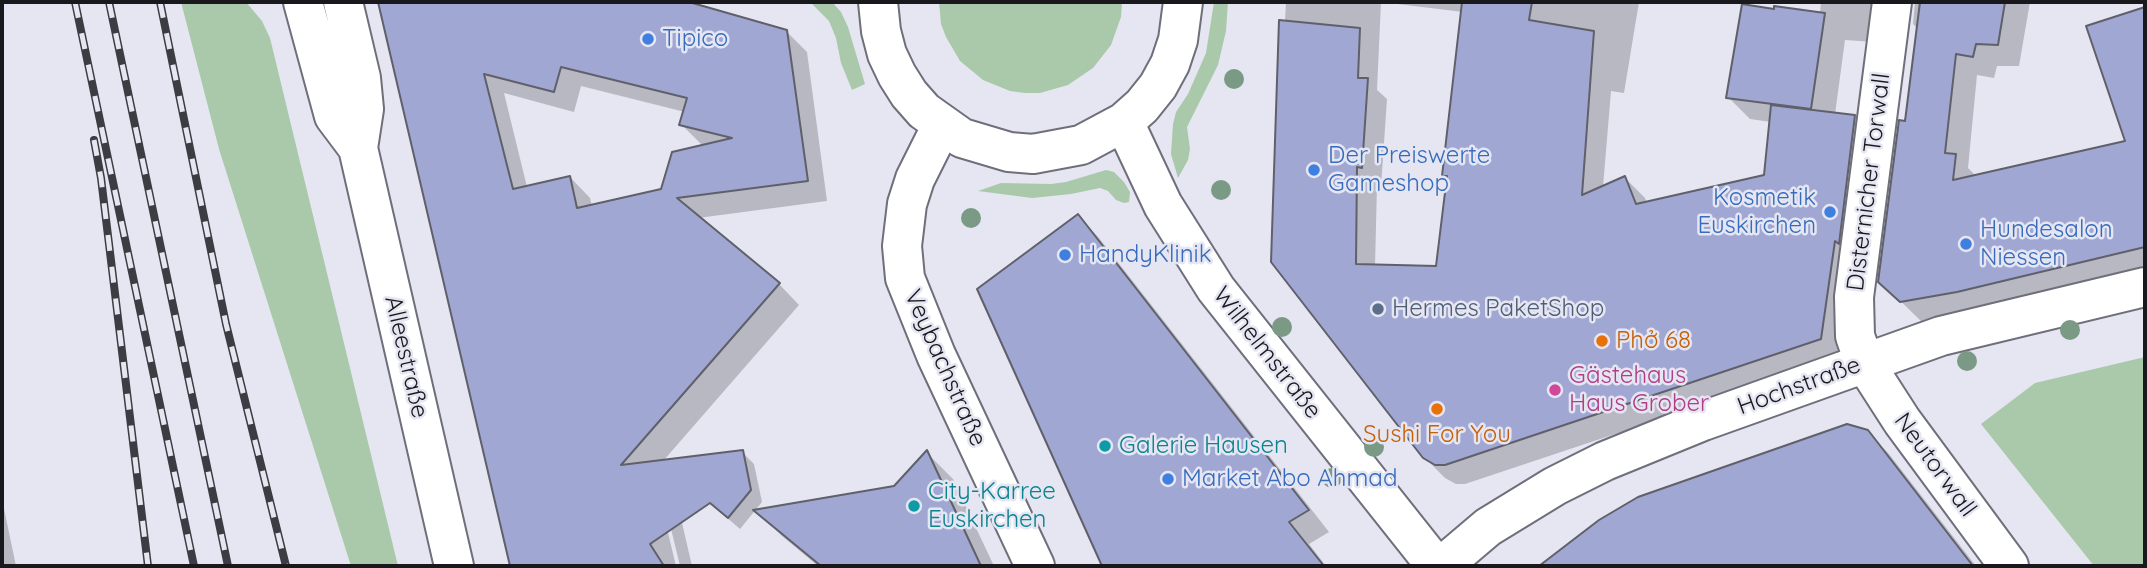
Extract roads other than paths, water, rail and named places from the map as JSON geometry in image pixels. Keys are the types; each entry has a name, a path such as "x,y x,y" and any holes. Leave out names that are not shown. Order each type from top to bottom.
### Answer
{"street":[{"name":"Alleestraße","path":"303,2 334,116 358,148"},
{"name":"Alleestraße","path":"344,2 362,78 364,109 358,148 454,566"},
{"path":"875,4 887,54 897,75 924,111 962,138 1009,152 1033,154 1081,145 1124,122 1150,96 1170,64 1178,40 1183,2"},
{"name":"Disternicher Torwall","path":"1864,362 1855,337 1854,297 1892,2"},
{"name":"Wilhelmstraße","path":"1124,122 1163,205 1216,289 1436,566"},
{"name":"Veybachstraße","path":"942,125 915,179 907,204 901,246 905,278 936,355 1035,566"},
{"name":"Hochstraße","path":"1441,566 1488,527 1555,486 1605,461 1703,421 1941,336 2145,286"},
{"name":"Neutorwall","path":"1864,362 1902,421 2009,566"}],"railway":[{"path":"75,2 194,566"},
{"path":"109,2 228,566"},
{"path":"160,2 226,324 286,566"},
{"path":"94,140 101,178 148,566"}],"place":[{"name":"Tipico","path":"648,39"},
{"name":"Der Preiswerte Gameshop","path":"1314,170"},
{"name":"Kosmetik Euskirchen","path":"1830,212"},
{"name":"Hundesalon Niessen","path":"1966,244"},
{"name":"HandyKlinik","path":"1065,255"},
{"name":"Hermes PaketShop","path":"1378,309"},
{"name":"Phở 68","path":"1602,341"},
{"name":"Gästehaus Haus Grober","path":"1555,390"},
{"name":"Sushi For You","path":"1437,409"},
{"name":"Galerie Hausen","path":"1105,446"},
{"name":"Market Abo Ahmad","path":"1168,479"},
{"name":"City-Karree Euskirchen","path":"914,506"}]}
